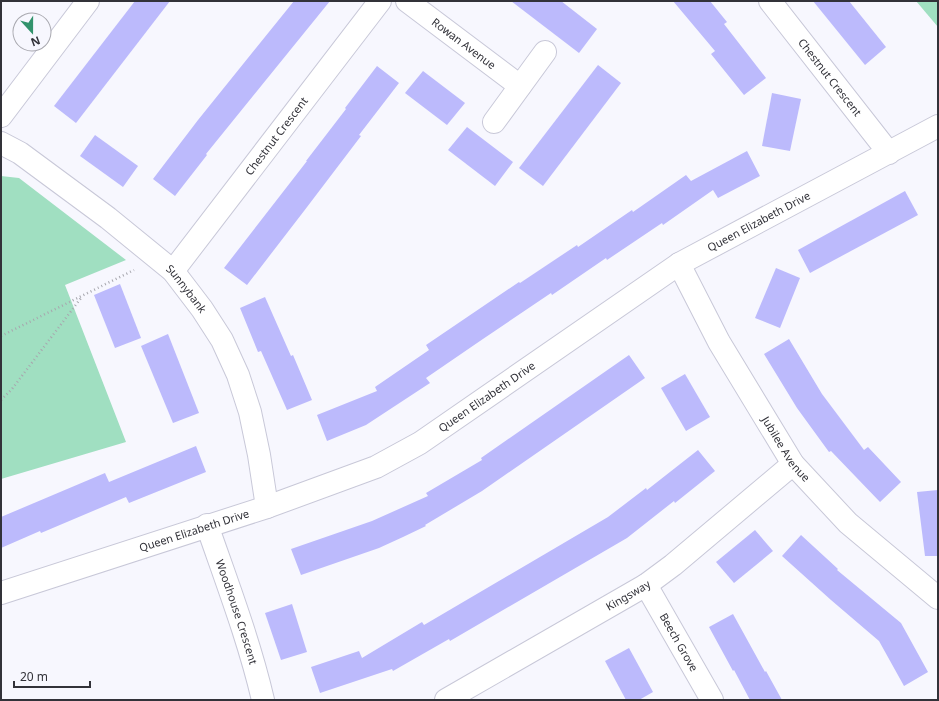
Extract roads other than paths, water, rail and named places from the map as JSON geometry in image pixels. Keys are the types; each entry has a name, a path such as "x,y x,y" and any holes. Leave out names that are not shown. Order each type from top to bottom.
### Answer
{"street":[{"path":"1,116 88,1"},
{"name":"Chestnut Crescent","path":"165,265 380,1"},
{"name":"Rowan Avenue","path":"407,1 520,86"},
{"name":"Chestnut Crescent","path":"770,1 889,153"},
{"path":"494,122 545,52"},
{"name":"Queen Elizabeth Drive","path":"1,593 207,525 267,507 376,467 420,444 679,264 938,126"},
{"name":"Sunnybank","path":"1,143 26,158 108,218 165,265 202,309 222,340 238,375 250,412 260,455 267,507"},
{"name":"Jubilee Avenue","path":"679,264 719,342 793,464 848,523 938,598"},
{"name":"Kingsway","path":"446,700 646,585 673,565 793,464"},
{"name":"Woodhouse Crescent","path":"207,525 256,670 263,700"},
{"name":"Beech Grove","path":"646,585 712,700"}]}
